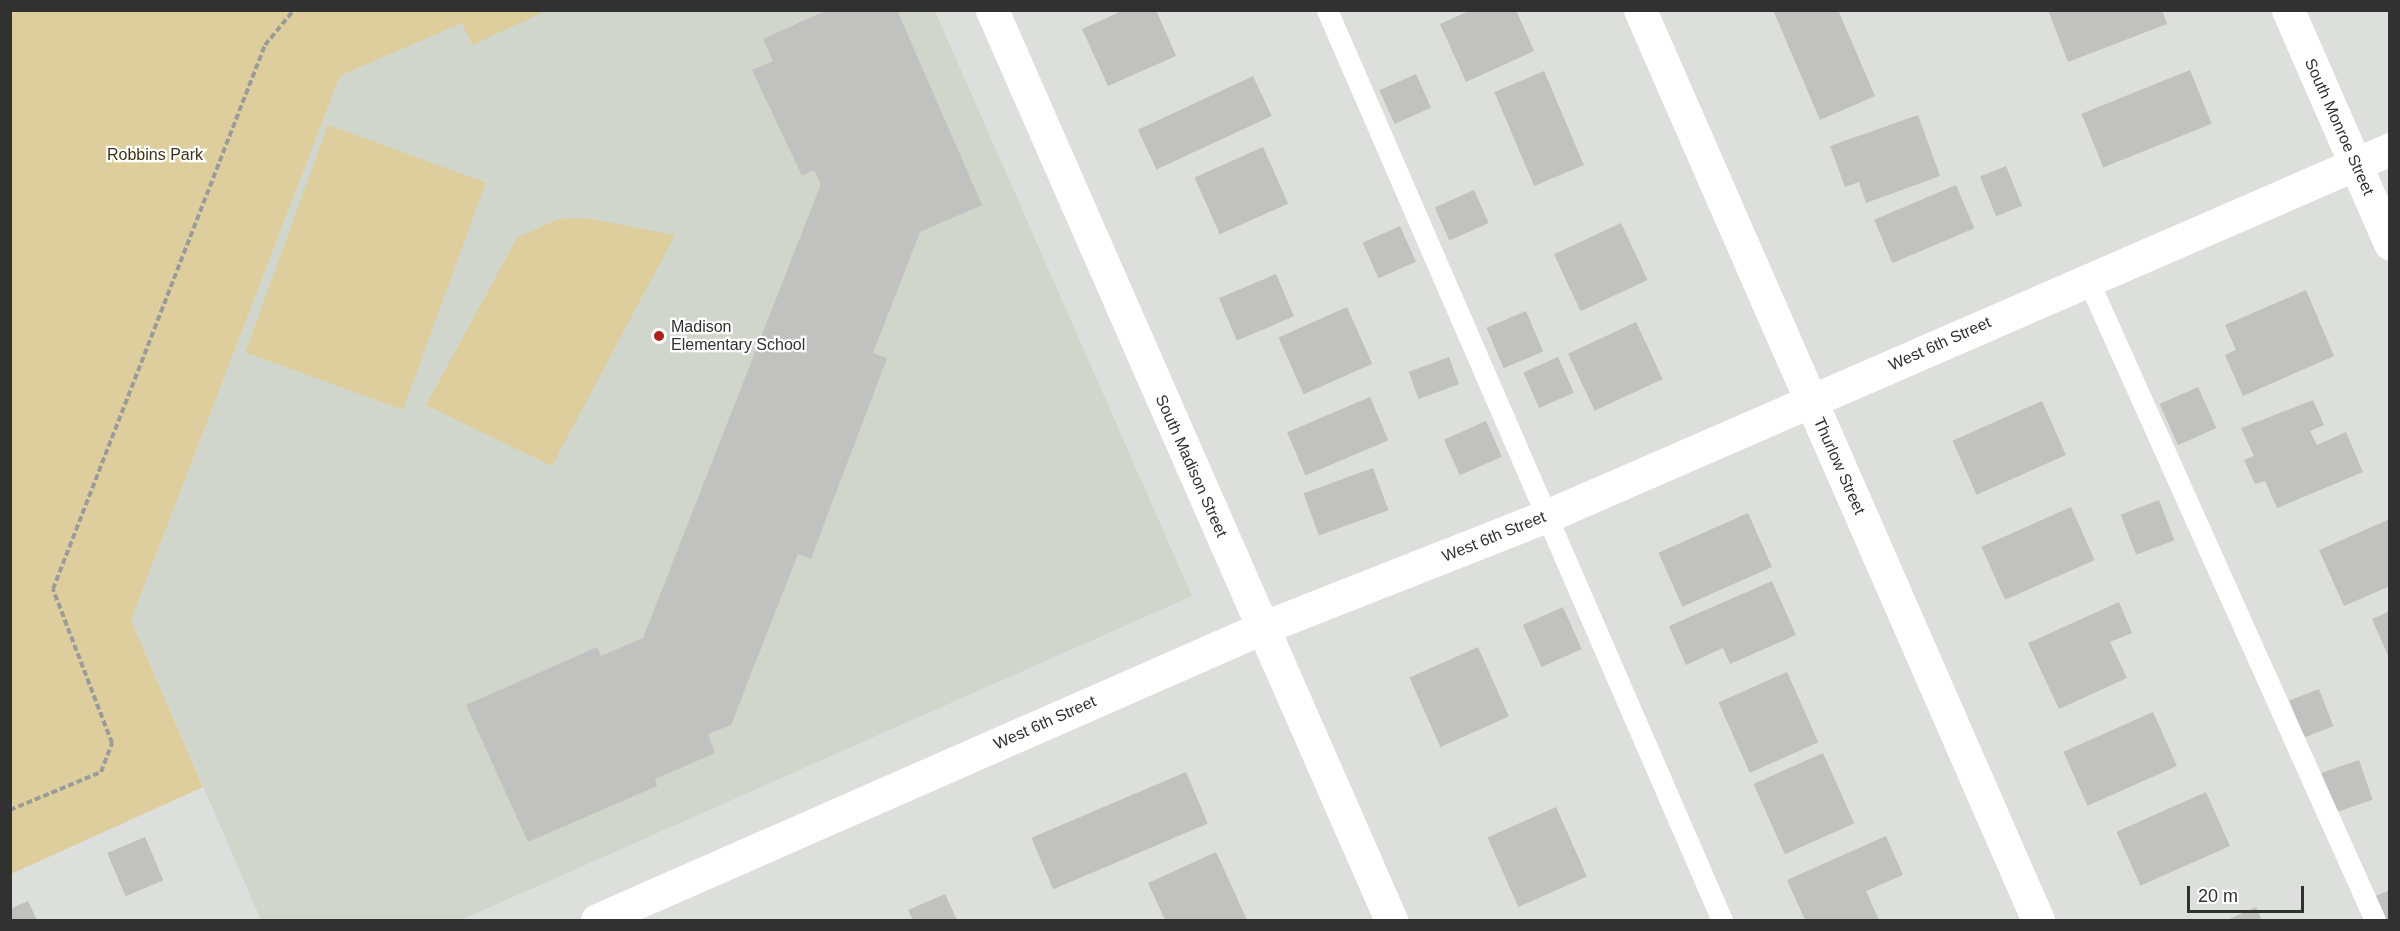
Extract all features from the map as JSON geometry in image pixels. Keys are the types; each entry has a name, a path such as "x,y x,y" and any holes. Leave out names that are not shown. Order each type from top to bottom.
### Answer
{"street":[{"name":"South Madison Street","path":"992,10 1391,921"},
{"name":"Thurlow Street","path":"1640,10 2038,921"},
{"name":"South Monroe Street","path":"2288,10 2390,244"},
{"name":"West 6th Street","path":"597,921 1262,628 1546,516 2390,148"}],"lane":[{"path":"1326,10 1722,921"},
{"path":"2088,280 2375,921"}],"path":[{"path":"10,810 101,772 112,742 53,589 265,45 294,10"}],"shaded area":[{"name":"Madison Elementary School","path":"491,10 935,11 1192,596 461,920 261,920 131,620 340,76"}],"green space":[{"name":"Robbins Park","path":"10,11 546,11 472,45 462,23 340,76 131,620 203,787 11,874"},
{"path":"328,125 486,182 403,410 245,352"},
{"path":"585,218 675,235 552,466 426,405 517,238 558,219"}],"building":[{"path":"827,10 897,10 982,205 920,232 873,353 887,358 811,559 798,554 731,725 708,734 715,753 655,779 657,786 528,842 466,705 597,647 601,656 643,638 821,184 814,170 802,176 752,70 773,61 763,39"},
{"path":"1124,10 1156,10 1176,56 1108,86 1082,29"},
{"path":"1471,10 1516,10 1534,51 1466,82 1440,24"},
{"path":"1773,10 1838,10 1875,96 1820,120"},
{"path":"2048,10 2162,10 2167,24 2068,62"},
{"path":"2190,70 2212,124 2103,168 2082,114"},
{"path":"1544,71 1584,165 1534,186 1494,92"},
{"path":"1416,74 1431,108 1395,124 1379,90"},
{"path":"1253,76 1272,116 1156,170 1138,130"},
{"path":"1918,115 1940,176 1866,203 1859,182 1845,187 1830,146"},
{"path":"1263,147 1288,204 1220,234 1194,178"},
{"path":"2006,166 2022,206 1996,216 1980,176"},
{"path":"1956,185 1974,228 1892,263 1874,220"},
{"path":"1474,190 1489,223 1449,240 1435,207"},
{"path":"1621,223 1648,280 1581,311 1554,254"},
{"path":"1400,226 1416,262 1378,278 1363,243"},
{"path":"1276,274 1294,316 1237,341 1219,298"},
{"path":"2306,290 2334,356 2243,396 2225,355 2236,350 2225,325"},
{"path":"1347,307 1372,364 1304,394 1278,338"},
{"path":"1526,311 1543,352 1504,368 1486,328"},
{"path":"1636,322 1663,379 1595,411 1568,354"},
{"path":"1449,357 1459,384 1419,399 1409,372"},
{"path":"1558,357 1574,393 1539,408 1523,372"},
{"path":"2198,387 2216,428 2178,445 2160,404"},
{"path":"1370,397 1388,440 1306,475 1287,432"},
{"path":"2313,400 2324,425 2310,431 2317,445 2346,432 2363,472 2277,508 2265,481 2255,484 2244,460 2254,456 2241,428"},
{"path":"2042,401 2066,455 1976,495 1952,441"},
{"path":"1486,421 1502,457 1460,475 1444,440"},
{"path":"1373,468 1388,510 1319,536 1303,493"},
{"path":"2159,500 2174,540 2136,555 2121,515"},
{"path":"2071,507 2095,560 2005,600 1981,547"},
{"path":"1748,513 1772,567 1682,607 1658,553"},
{"path":"2390,519 2390,586 2344,606 2319,550"},
{"path":"1772,581 1796,635 1730,664 1723,648 1686,665 1669,626"},
{"path":"2119,602 2132,633 2110,642 2127,678 2059,709 2028,643"},
{"path":"1563,607 1582,649 1542,667 1523,625"},
{"path":"2390,611 2390,660 2372,619"},
{"path":"1478,647 1509,716 1440,747 1409,678"},
{"path":"1787,672 1818,742 1750,773 1718,703"},
{"path":"2319,689 2333,726 2303,738 2289,700"},
{"path":"2153,712 2177,766 2087,806 2063,752"},
{"path":"1823,753 1854,823 1785,854 1754,784"},
{"path":"2359,760 2373,800 2335,813 2321,773"},
{"path":"1186,772 1208,824 1053,889 1031,838"},
{"path":"2206,792 2230,846 2140,886 2116,832"},
{"path":"1556,807 1587,876 1518,907 1487,838"},
{"path":"1886,836 1903,875 1866,891 1879,920 1805,920 1787,880"},
{"path":"145,837 163,880 126,896 107,853"},
{"path":"1216,852 1247,920 1165,920 1148,883"},
{"path":"2390,890 2390,920 2383,920 2373,897"},
{"path":"945,894 957,920 913,920 908,910"},
{"path":"28,901 37,920 10,920 10,909"},
{"path":"2256,907 2262,920 2227,920"}],"place":[{"name":"Madison Elementary School","path":"659,336"}]}
